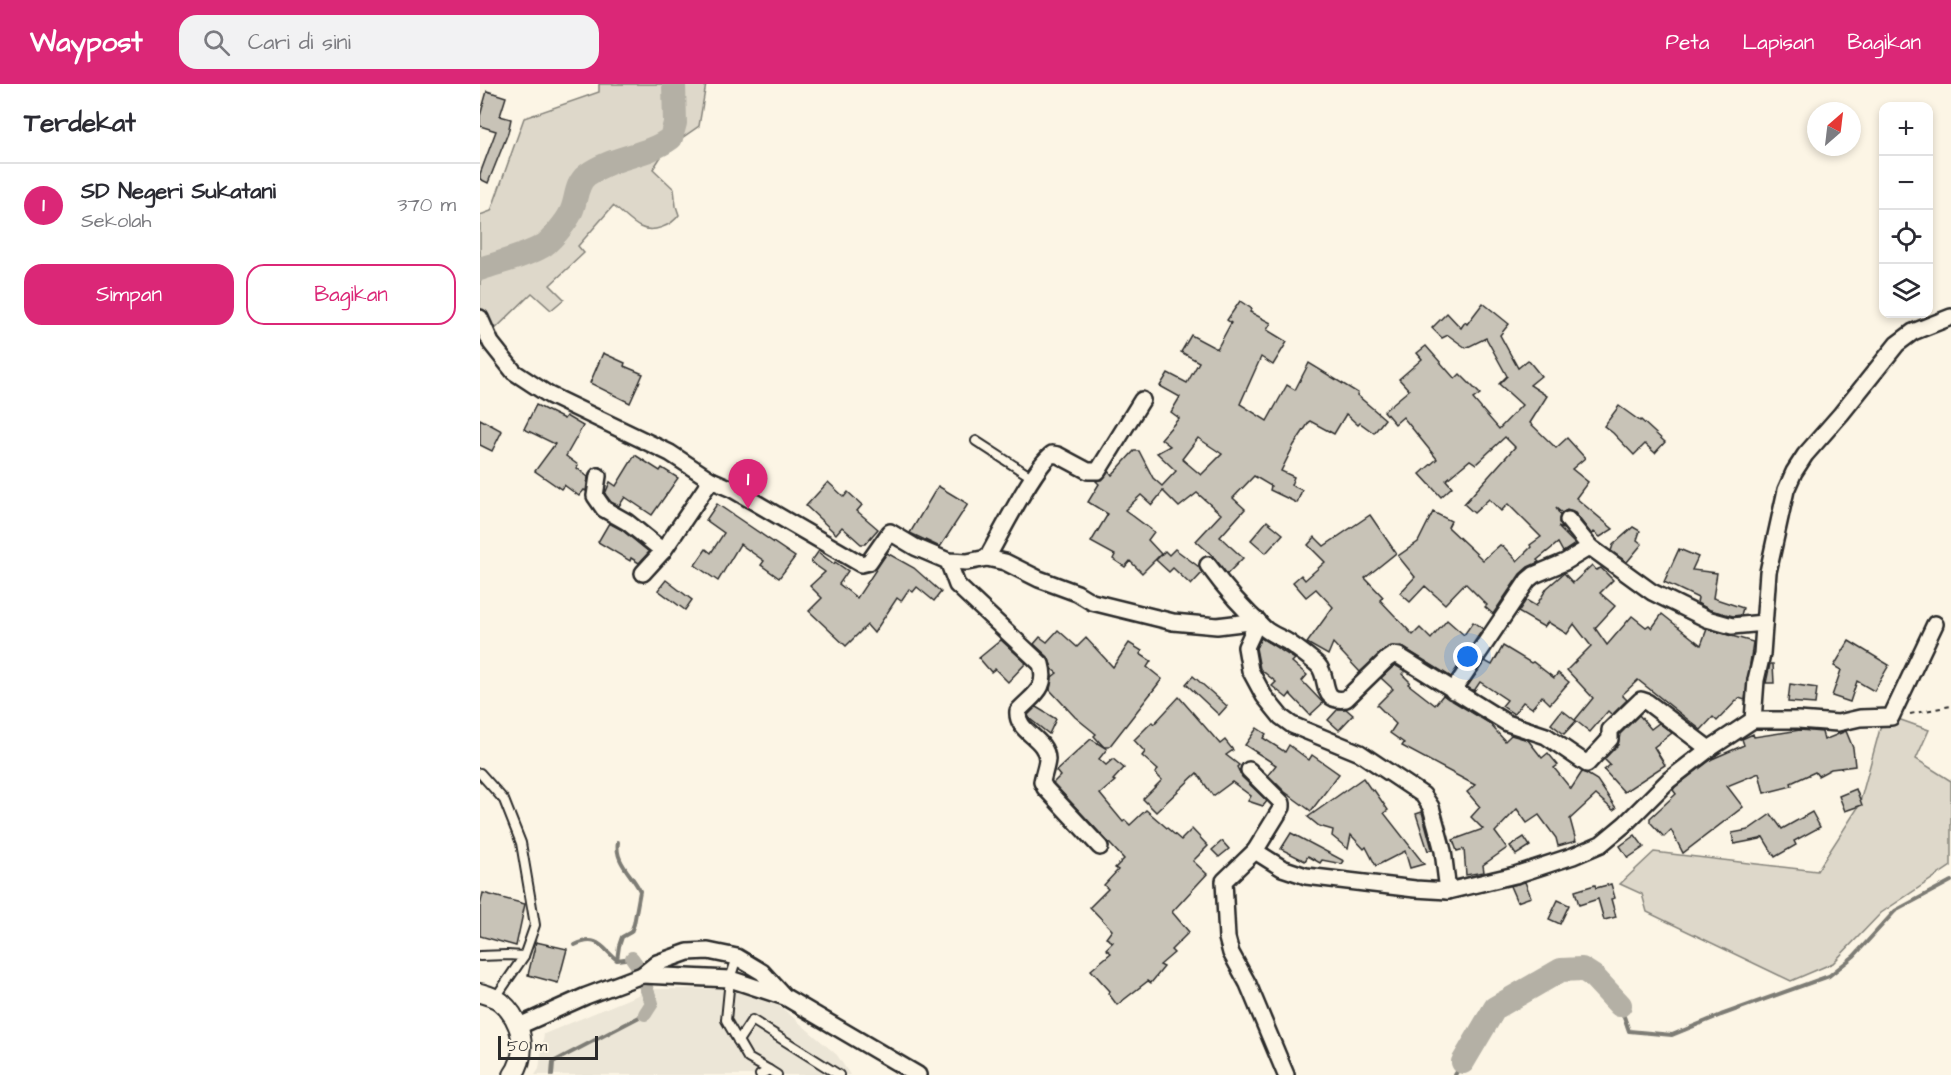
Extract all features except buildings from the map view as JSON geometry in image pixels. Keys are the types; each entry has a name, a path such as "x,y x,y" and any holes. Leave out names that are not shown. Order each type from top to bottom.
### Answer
{"street":[{"path":"1752,720 1768,572 1786,490 1794,472 1805,455 1897,344 1912,332 1951,317"},
{"path":"480,318 491,343 514,372 558,399 670,453 711,480 732,489 861,564 869,561 890,532 915,547 948,561 967,562 987,558 1005,562 1077,593 1092,602 1173,622 1217,626 1258,621"},
{"path":"987,558 1033,478 1052,454 1088,471 1098,471 1142,400"},
{"path":"598,476 594,496 603,509 627,522 663,551"},
{"path":"643,573 663,551 711,480"},
{"path":"1568,520 1590,547 1652,592 1707,619 1732,626 1764,623"},
{"path":"1453,691 1528,580 1590,547"},
{"path":"948,561 957,585 1041,664 1044,676 1042,687 1018,711 1017,717 1020,724 1044,748 1047,759 1042,782 1045,788 1100,847"},
{"path":"1208,565 1265,630 1288,642 1319,666 1324,673 1325,688 1338,700 1346,699 1393,655 1406,659 1453,691 1507,723 1546,736 1587,764 1610,739 1610,730 1641,700 1645,700 1709,749"},
{"path":"1258,621 1246,647 1250,670 1264,696 1281,717 1292,724 1360,753 1423,795 1431,807 1443,851 1448,891"},
{"path":"1255,851 1282,868 1306,876 1448,891 1515,875 1573,856 1601,844 1669,780 1752,720 1838,723 1860,718 1892,717 1935,624"},
{"path":"1249,770 1282,803 1282,807 1255,851 1224,881 1227,938 1231,953 1248,984 1287,1075"},
{"path":"703,978 708,951"},
{"path":"519,1026 586,996 642,975 657,963 688,952 708,951 737,957 762,972 785,997"},
{"path":"642,975 730,979 785,997 918,1075"},
{"path":"487,995 512,1013 519,1026 522,1041 521,1056 513,1075"}],"lane":[{"path":"976,441 1033,478"},
{"path":"480,773 504,800 521,843 535,925 524,957 487,995"},
{"path":"480,956 524,957"},
{"path":"737,957 730,979 726,1020 748,1058 777,1075"},
{"path":"738,1041 752,1020 839,1075"},
{"path":"760,1075 769,1070"}],"path":[{"path":"1892,717 1951,706"}],"shaded area":[{"path":"599,84 706,84 699,126 666,149 653,169 674,189 679,215 662,227 645,229 613,206 578,246 584,253 550,285 564,299 551,310 532,293 486,338 480,347 480,215 491,211 524,118 599,92"},
{"path":"1884,714 1929,730 1916,759 1951,781 1951,866 1881,913 1833,963 1791,981 1647,912 1642,894 1620,884 1654,852 1817,871 1859,806"},
{"path":"652,989 730,989 781,1007 837,1055 850,1075 535,1075 539,1069 544,1034"}],"waterway":[{"path":"480,269 527,254 549,241 569,216 578,187 587,175 608,164 651,149 671,138 675,123 674,84"},
{"path":"618,842 621,862 640,891 634,924 631,932 622,937 617,960 632,958"},
{"path":"1620,1005 1629,1031 1672,1035 1829,976 1854,956 1895,911 1951,881"},
{"path":"575,945 594,942 617,960"},
{"path":"632,958 652,1003 645,1014"},
{"path":"1463,1062 1495,1008 1561,970 1582,969 1593,976 1620,1005"},
{"path":"552,1075 553,1062 645,1014"},
{"path":"1455,1075 1463,1062"}],"place":[{"name":"SD Negeri Sukatani","path":"748,509"}]}
